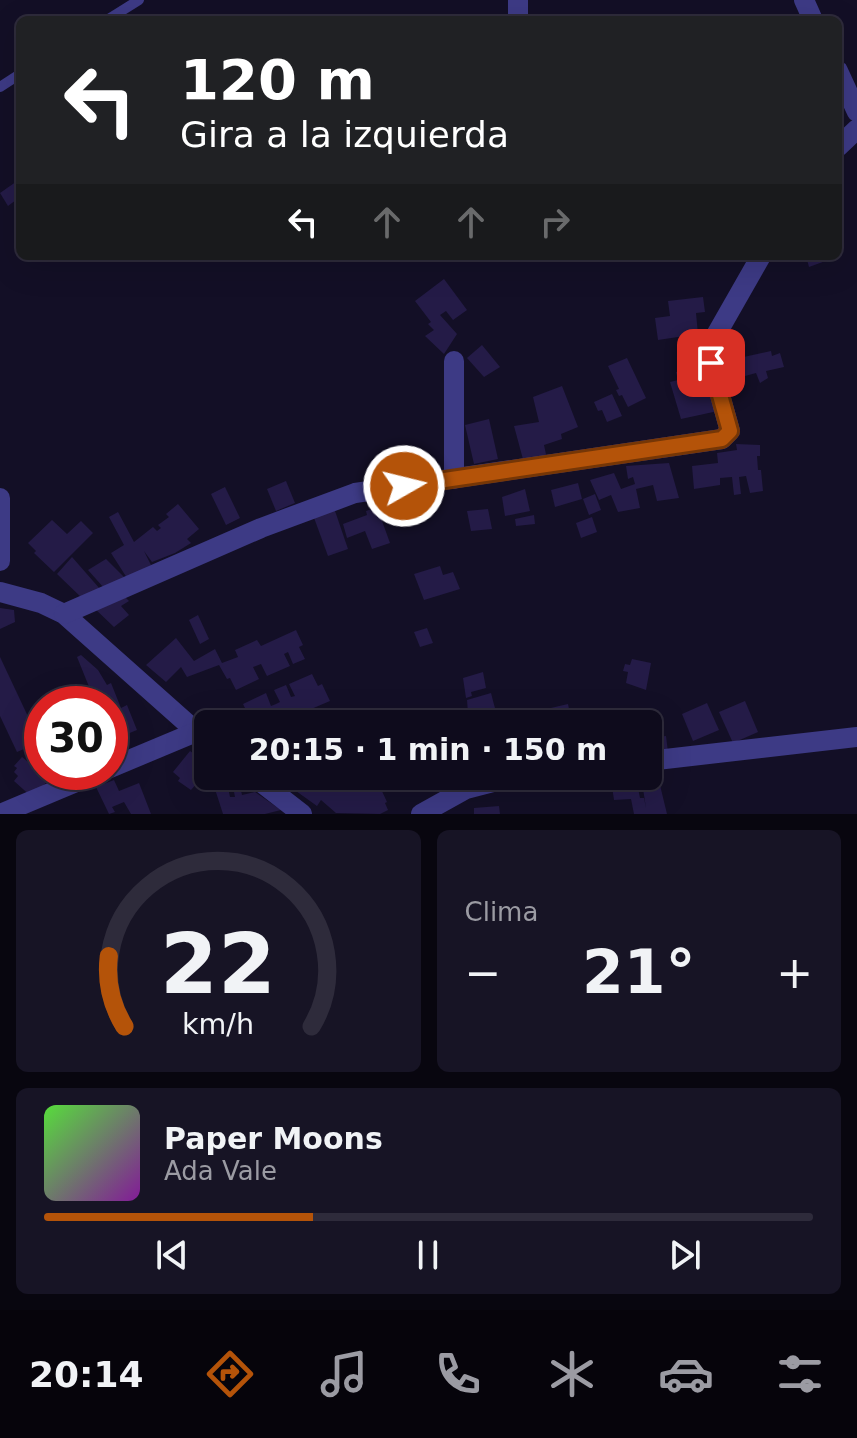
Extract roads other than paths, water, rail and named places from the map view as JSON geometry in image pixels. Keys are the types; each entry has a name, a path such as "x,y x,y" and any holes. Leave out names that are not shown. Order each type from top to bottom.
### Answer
{"street":[{"path":"842,80 857,112"},
{"path":"842,143 857,129"},
{"path":"64,614 261,528 355,493 722,439 730,431 711,363 712,342 759,260"},
{"path":"454,361 454,479"},
{"path":"0,498 0,561"},
{"path":"0,592 41,603 64,614 194,730"},
{"path":"662,759 857,737"},
{"path":"128,762 194,740"},
{"path":"0,814 57,790"},
{"path":"271,790 302,814"},
{"path":"421,814 464,790"}],"lane":[{"path":"113,16 139,0"}]}
